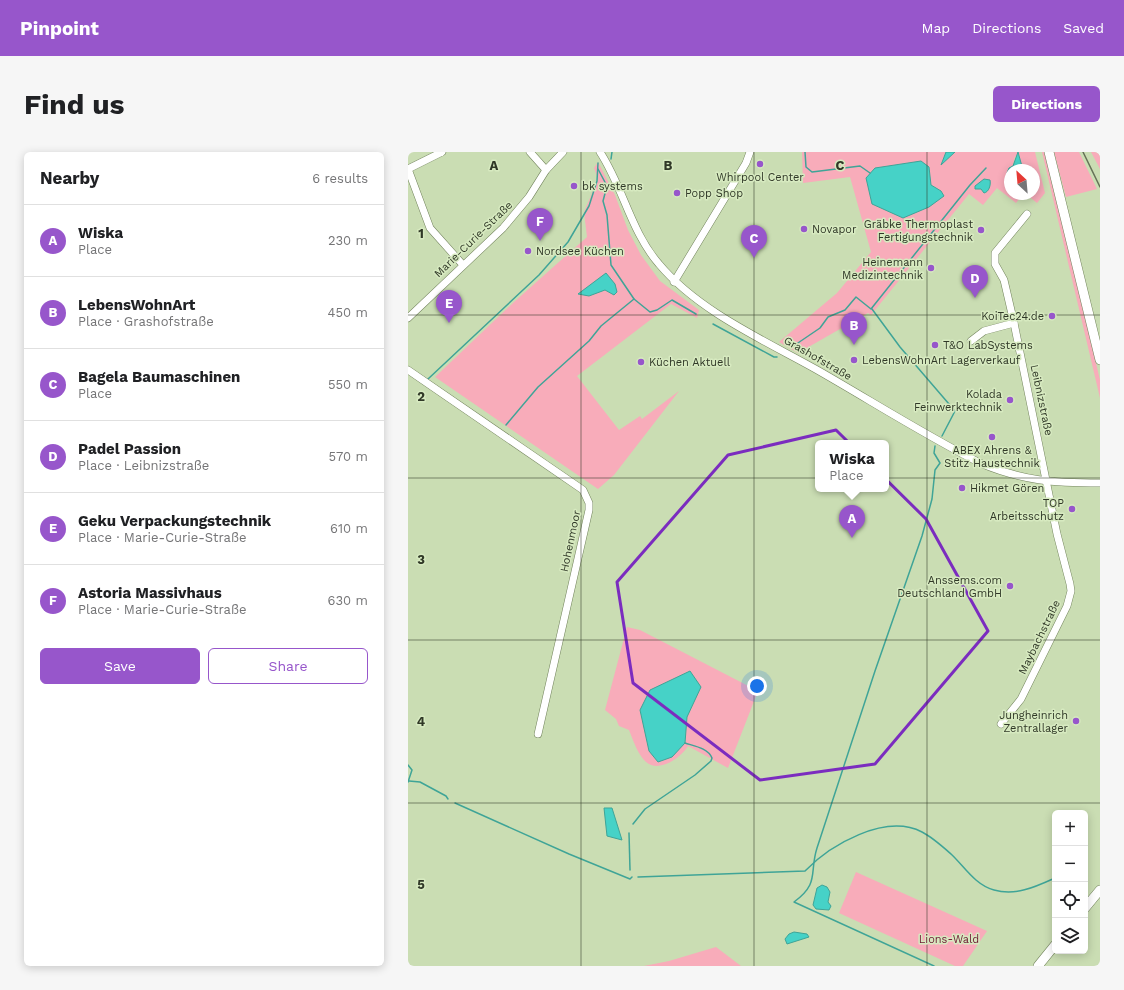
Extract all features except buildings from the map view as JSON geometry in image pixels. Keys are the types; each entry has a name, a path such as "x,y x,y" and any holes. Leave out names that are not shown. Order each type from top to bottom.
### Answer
{"main road":[{"path":"1049,152 1097,337 1100,360"},
{"path":"1088,904 1100,890"},
{"path":"1038,966 1052,949"}],"street":[{"path":"442,152 408,169 430,228 463,265"},
{"path":"530,152 546,170"},
{"name":"Marie-Curie-Straße","path":"408,318 516,214 546,170 563,152"},
{"name":"Grashofstraße","path":"600,152 618,186 640,234 658,263 674,282 718,314 964,454 998,471 1047,482 1099,482"},
{"path":"674,282 746,163 750,152"},
{"name":"Leibnizstraße","path":"1027,214 995,253 995,264 1004,280 1047,482"},
{"path":"971,340 984,331 1014,323"},
{"name":"Hohenmoor","path":"408,370 583,490 586,495 589,510 538,734"},
{"name":"Maybachstraße","path":"1001,724 1021,699 1066,606 1071,591 1047,482"}],"highlighted area":[{"path":"836,430 926,519 988,631 875,764 760,780 633,683 617,582 728,455"}],"green space":[{"path":"802,152 1035,152 1038,164 1020,164 1015,156 1013,164 1004,164 1004,194 997,188 983,205 969,194 871,315 868,313 798,353 779,342 837,293 871,252 850,177 803,183","holes":["929,167 931,185 941,191 944,196 875,168","979,184 991,184 986,193 975,186"]},
{"path":"1042,152 1046,152 1100,380 1100,398"},
{"path":"1054,152 1079,152 1097,189 1066,197"},
{"path":"1091,152 1100,152 1100,169"},
{"path":"598,162 615,195 628,230 641,255 660,281 699,310 697,318 671,304 577,376 619,430 640,416 642,419 679,391 614,475 598,489 435,377 514,302 587,237 584,212 598,179 594,168"},
{"path":"1040,172 1045,193 1040,199"},
{"path":"627,627 640,630 758,691 728,768 688,746 685,751 668,763 655,766 649,764 639,753 629,730 619,726 616,719 605,710","holes":["690,671 701,687 687,717 685,743 649,751 640,710 673,679"]},
{"name":"Lions-Wald","path":"856,872 987,931 963,966 955,966 839,913"},
{"path":"716,947 741,966 644,966 669,961"}],"water":[{"path":"946,152 955,152 941,165"},
{"path":"1018,152 1021,164 1014,164"},
{"path":"921,161 929,167 931,185 941,191 944,196 929,207 903,218 872,204 866,178 875,168"},
{"path":"984,179 990,180 990,186 984,193 981,189 975,189 975,186"},
{"path":"606,273 615,284 617,292 614,295 605,290 589,296 578,294"},
{"path":"690,671 701,687 687,717 685,743 672,757 658,762 649,751 640,710 650,690"},
{"path":"604,808 612,808 622,840 607,836"},
{"path":"822,885 827,887 830,892 828,902 831,906 829,910 816,909 813,905 817,888"},
{"path":"794,932 807,934 809,937 787,944 785,939 789,934"}],"waterway":[{"path":"611,159 612,152"},
{"path":"805,152 806,167 812,172 860,166 870,173"},
{"path":"428,379 539,275 568,242 589,206 597,181 598,163"},
{"path":"792,347 820,328 828,317 845,310 856,297 871,309 970,185 986,168"},
{"path":"598,169 607,186 603,201 607,215 611,265 634,299 650,312 657,310 672,300 696,314"},
{"path":"506,425 538,387 589,341 601,326 634,299"},
{"path":"872,309 900,347 955,411 942,436"},
{"path":"713,324 774,357 777,357"},
{"path":"934,966 794,902 802,895 811,883 817,848 875,671 922,536 932,499 935,470 940,463 934,453 935,446"},
{"path":"633,824 645,809 695,775 711,761 712,758 707,752 685,743"},
{"path":"408,765 412,770 408,782"},
{"path":"409,781 420,782 446,796 448,799"},
{"path":"455,803 569,854 630,879 632,877"},
{"path":"638,877 805,871 829,851 843,842 875,829 892,826 907,827 926,834 951,854 975,880 987,888 1002,892 1018,891 1025,890 1052,879"},
{"path":"629,833 630,870"}],"railway":[{"path":"1083,152 1100,187"}],"place":[{"name":"Whirpool Center","path":"760,164"},
{"name":"bk systems","path":"574,186"},
{"name":"Popp Shop","path":"677,193"},
{"name":"Novapor","path":"804,229"},
{"name":"Gräbke Thermoplast Fertigungstechnik","path":"981,230"},
{"name":"Astoria Massivhaus","path":"540,241"},
{"name":"Nordsee Küchen","path":"528,251"},
{"name":"Bagela Baumaschinen","path":"754,258"},
{"name":"Heinemann Medizintechnik","path":"931,268"},
{"name":"Padel Passion","path":"975,298"},
{"name":"KoiTec24.de","path":"1052,316"},
{"name":"Geku Verpackungstechnik","path":"449,323"},
{"name":"LebensWohnArt","path":"854,345"},
{"name":"T&O LabSystems","path":"935,345"},
{"name":"LebensWohnArt Lagerverkauf","path":"854,360"},
{"name":"Küchen Aktuell","path":"641,362"},
{"name":"Kolada Feinwerktechnik","path":"1010,400"},
{"name":"ABEX Ahrens & Stitz Haustechnik","path":"992,437"},
{"name":"Hikmet Gören","path":"962,488"},
{"name":"TOP Arbeitsschutz","path":"1072,509"},
{"name":"Wiska","path":"852,538"},
{"name":"Anssems.com Deutschland GmbH","path":"1010,586"},
{"name":"Jungheinrich Zentrallager","path":"1076,721"}]}
